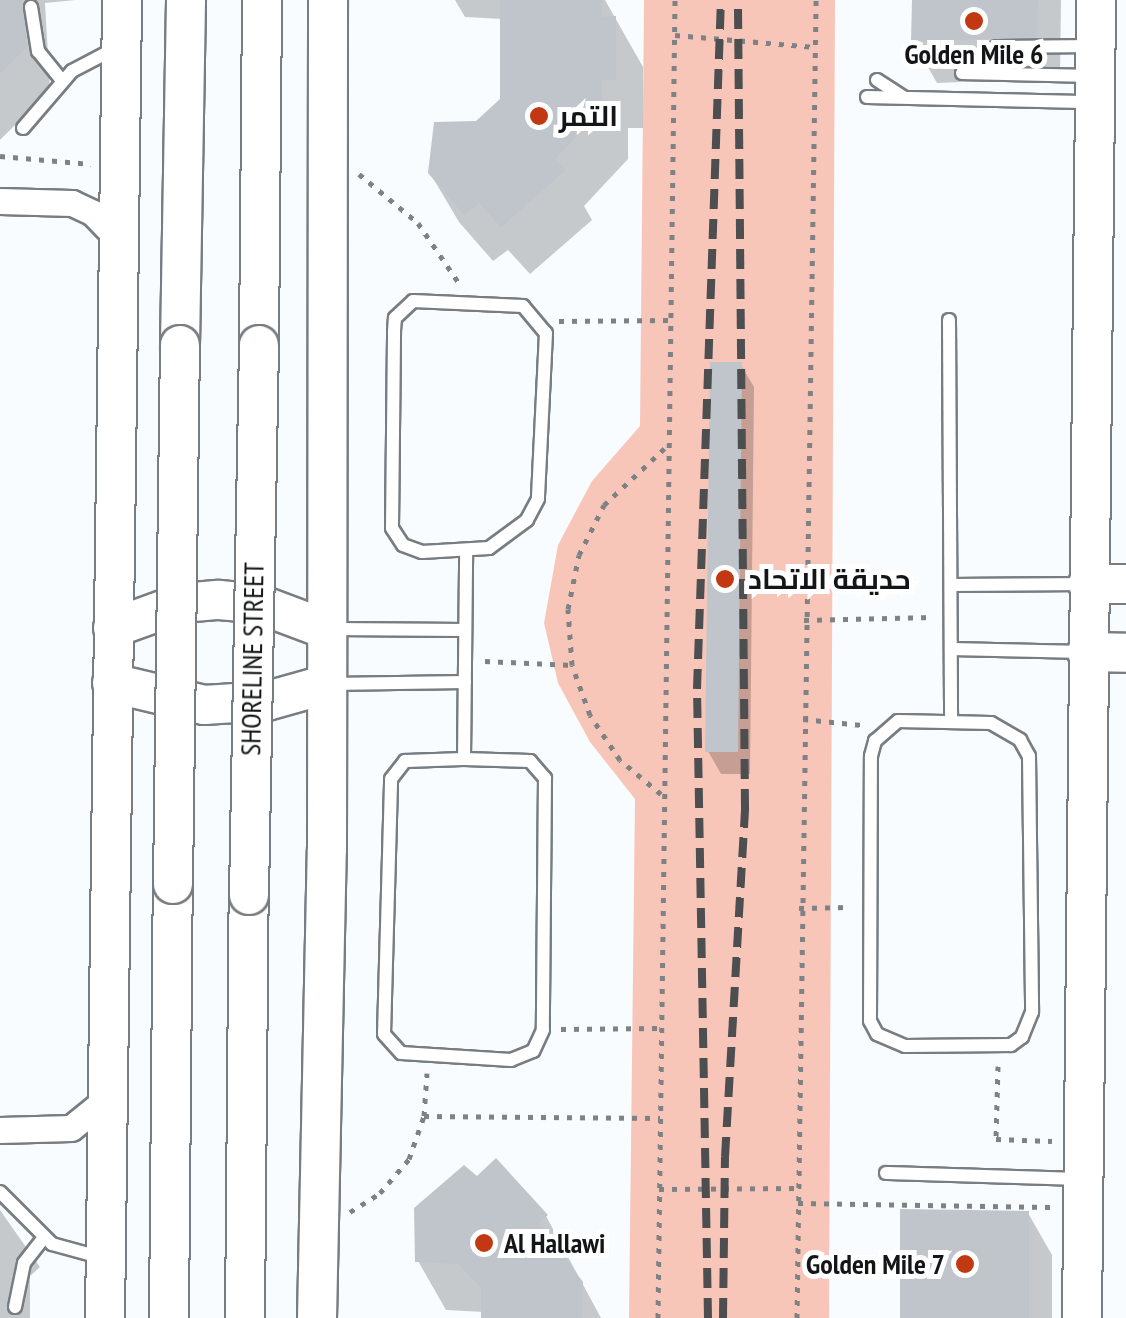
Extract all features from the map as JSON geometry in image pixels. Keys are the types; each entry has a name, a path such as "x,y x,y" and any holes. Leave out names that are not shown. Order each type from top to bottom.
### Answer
{"street":[{"path":"106,1318 122,0"},
{"path":"170,1318 186,0"},
{"name":"SHORELINE STREET","path":"244,1318 262,0"},
{"path":"317,1318 328,684 328,0"},
{"path":"1082,1318 1096,0"},
{"path":"0,201 72,203 93,213 118,238"},
{"path":"1088,584 1126,584"},
{"path":"113,628 182,603 219,600 256,603 326,629"},
{"path":"1087,652 1126,653"},
{"path":"112,683 204,704 267,701 328,684"},
{"path":"0,1130 71,1128 108,1098"}],"lane":[{"path":"31,7 38,51 62,82"},
{"path":"24,128 83,62 122,46"},
{"path":"996,48 1095,75"},
{"path":"962,73 1095,75"},
{"path":"867,97 904,98 1095,75"},
{"path":"876,80 904,98"},
{"path":"413,301 523,306 542,322 547,346 538,499 510,537 466,553 412,550 396,538 390,518 395,318 413,301"},
{"path":"949,320 951,722"},
{"path":"464,760 466,553"},
{"path":"951,585 1088,584"},
{"path":"326,629 465,630"},
{"path":"951,648 1087,652"},
{"path":"328,684 464,682"},
{"path":"898,721 951,722 1007,729 1029,756 1032,1012 1022,1038 998,1048 905,1046 877,1034 870,1021 872,756 884,728 898,721"},
{"path":"522,760 544,778 543,1030 523,1057 401,1053 384,1034 391,779 405,761 522,760"},
{"path":"886,1173 1084,1176"},
{"path":"0,1192 44,1237 73,1254 106,1259"},
{"path":"15,1308 24,1262 44,1237"}],"path":[{"path":"658,1318 665,448 676,0"},
{"path":"797,1318 803,620 816,0"},
{"path":"675,35 815,48"},
{"path":"0,156 119,166"},
{"path":"342,164 418,223 469,303"},
{"path":"542,322 671,320"},
{"path":"662,794 604,738 572,665 568,609 579,554 604,505 665,448"},
{"path":"803,620 951,616"},
{"path":"464,660 572,665"},
{"path":"802,719 884,728"},
{"path":"799,908 868,907"},
{"path":"543,1030 660,1028"},
{"path":"998,1048 996,1139 1084,1176"},
{"path":"319,1222 380,1194 409,1159 424,1116 428,1055"},
{"path":"424,1116 660,1118"},
{"path":"798,1202 1084,1176"},
{"path":"659,1189 798,1188"}],"shaded area":[{"path":"644,0 835,0 829,1318 629,1318 635,799 590,742 558,683 544,623 558,545 592,481 640,426"}],"building":[{"path":"0,0 22,0 27,47 0,74"},
{"name":"التمر","path":"500,0 602,0 601,17 616,16 616,80 601,80 602,110 555,159 566,170 501,227 479,203 464,215 428,173 434,122 476,121 500,99"},
{"name":"Golden Mile 6","path":"912,0 1038,0 1037,37 911,42"},
{"path":"710,362 742,362 738,752 705,752"},
{"name":"Al Hallawi","path":"496,1158 548,1215 539,1223 583,1282 582,1318 481,1318 481,1288 458,1264 415,1262 414,1208 464,1165 477,1176"},
{"name":"Golden Mile 7","path":"900,1209 1029,1211 1029,1318 900,1318"}],"railway":[{"path":"708,1318 697,689 721,0"},
{"path":"723,1318 725,1157 745,809 738,0"}],"place":[{"name":"Golden Mile 6","path":"974,21"},
{"name":"التمر","path":"539,116"},
{"name":"حديقة الاتحاد","path":"725,579"},
{"name":"Al Hallawi","path":"484,1243"},
{"name":"Golden Mile 7","path":"965,1264"}]}
